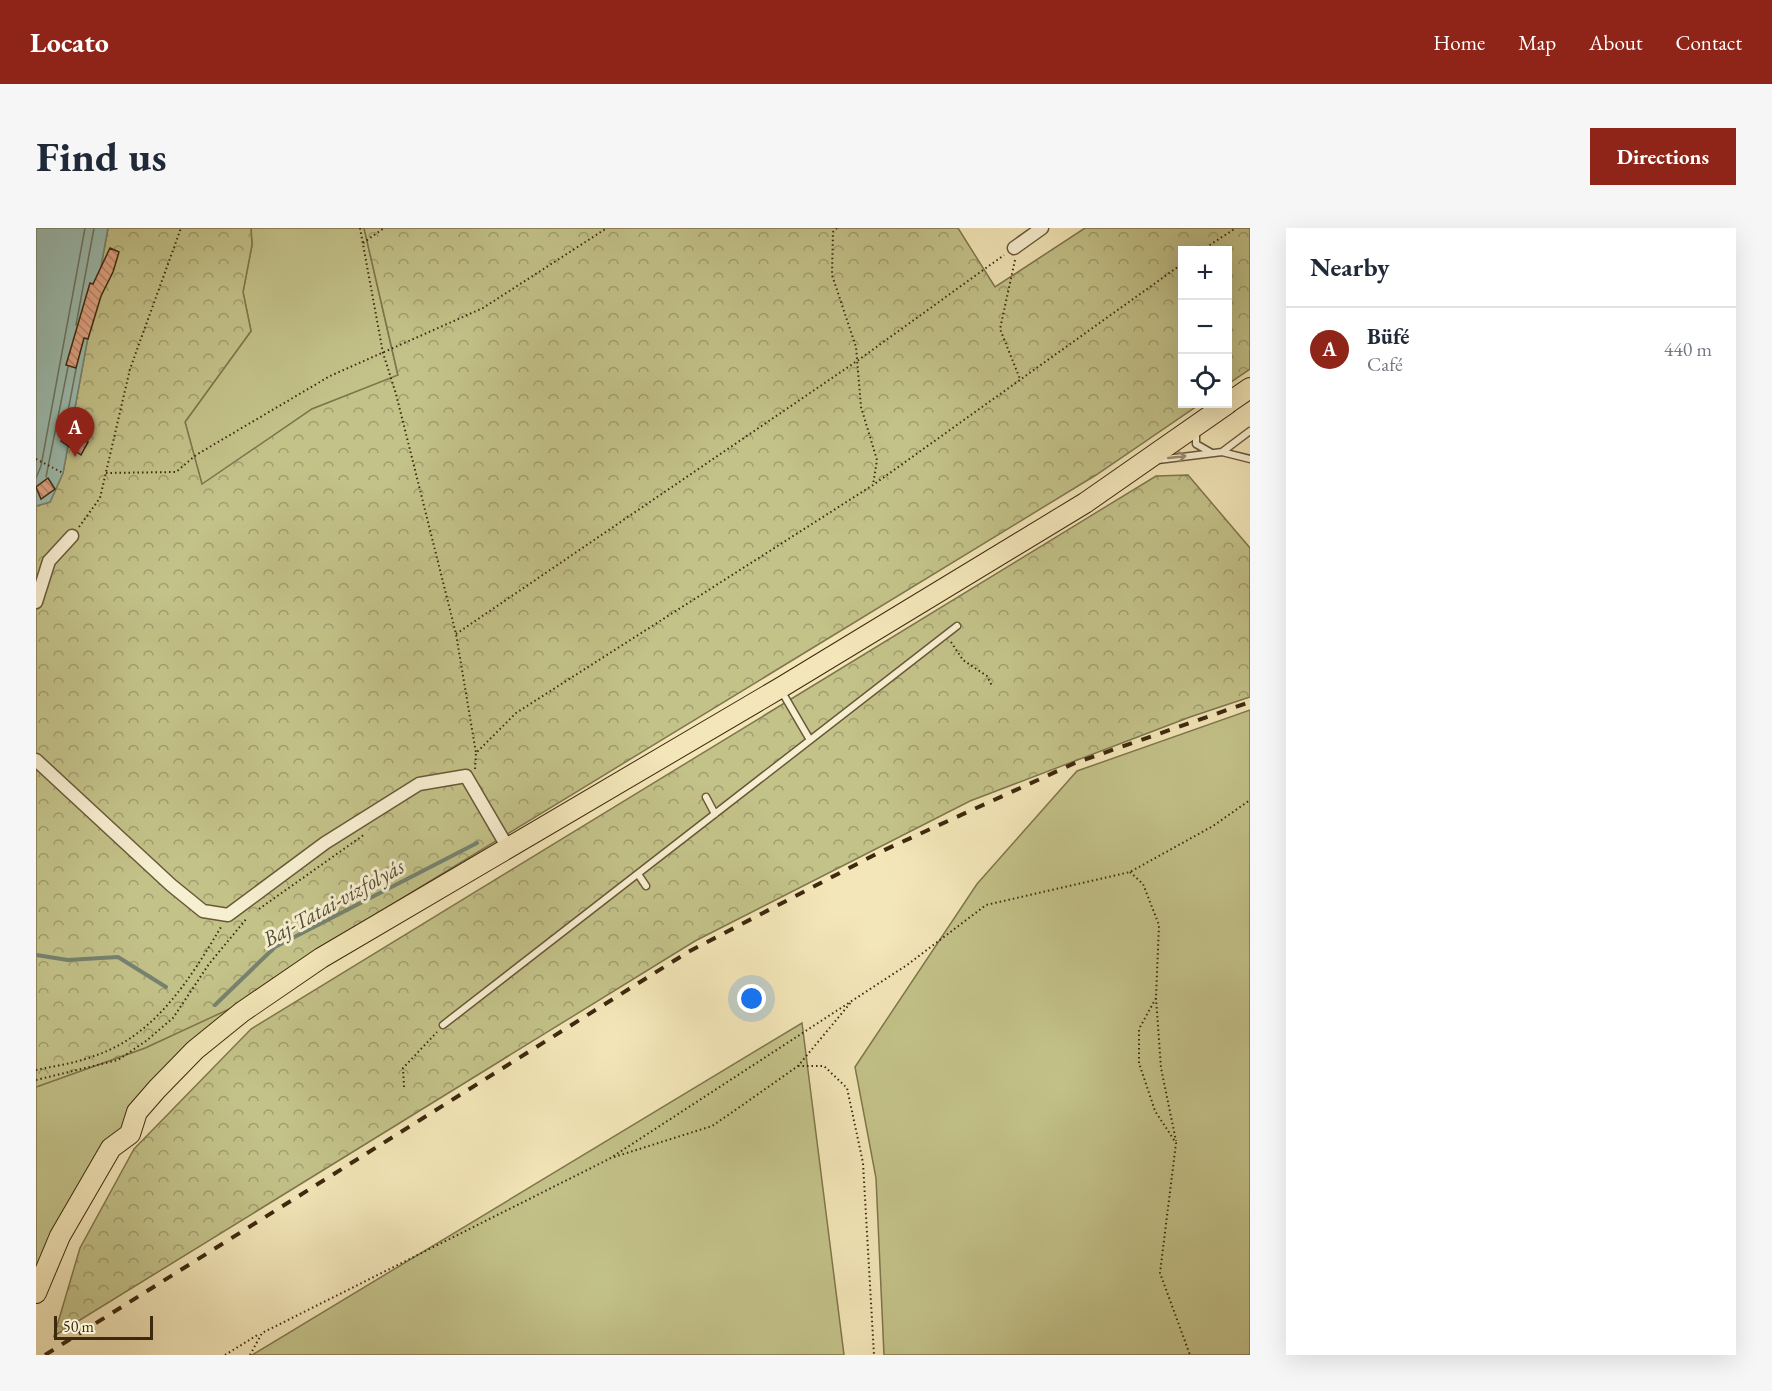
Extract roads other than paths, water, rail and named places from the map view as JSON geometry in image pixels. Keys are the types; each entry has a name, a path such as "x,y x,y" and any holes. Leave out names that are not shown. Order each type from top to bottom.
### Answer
{"main road":[{"path":"1232,400 1250,388"},
{"path":"36,1293 65,1226 111,1148 130,1134 137,1112 195,1050 242,1012 321,958 780,688 1085,503 1220,408"}],"street":[{"path":"1014,248 1042,228"},
{"path":"36,602 49,561 72,536"},
{"path":"36,760 171,885 203,911 228,915 325,843 419,784 466,776 473,784 508,848"}],"lane":[{"path":"1199,423 1196,444 1211,453"},
{"path":"1222,452 1250,431"},
{"path":"1143,463 1222,452 1250,459"},
{"path":"443,1025 957,626"},
{"path":"780,688 810,740"},
{"path":"706,797 715,814"},
{"path":"638,874 646,886"}],"water":[{"path":"36,228 108,228 63,473 50,502 36,506"}],"waterway":[{"name":"Baj-Tatai-vízfolyás","path":"215,1005 275,947 477,843"},
{"name":"Baj-Tatai-vízfolyás","path":"36,955 68,960 118,957 166,987"}],"railway":[{"path":"45,1355 688,952 880,852 1075,763 1250,702"}],"place":[{"name":"Büfé","path":"75,457"}]}
